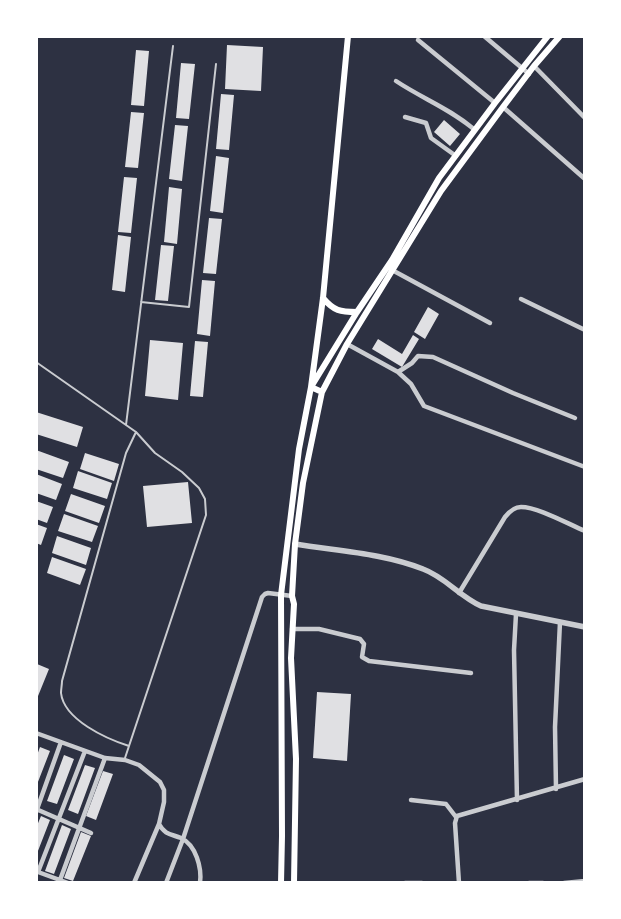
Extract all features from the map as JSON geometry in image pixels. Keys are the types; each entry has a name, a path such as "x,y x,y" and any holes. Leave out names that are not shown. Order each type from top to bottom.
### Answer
{"main road":[{"path":"281,883 281,595 302,424 311,387 323,298 348,36"},
{"path":"311,387 357,312 392,260 439,178 548,36"},
{"path":"294,883 296,759 292,669 294,604 292,596 295,544 303,483 322,392 347,344 441,192 534,66 560,36"},
{"path":"323,298 329,305 341,312 357,312"},
{"path":"311,387 322,392"}],"street":[{"path":"484,36 529,74"},
{"path":"418,40 495,103"},
{"path":"534,66 585,118"},
{"path":"396,81 452,113 475,130"},
{"path":"503,107 585,179"},
{"path":"405,117 426,123 431,138 456,156"},
{"path":"392,270 490,322"},
{"path":"520,299 585,330"},
{"path":"347,344 398,372 411,384 424,406 585,467"},
{"path":"398,372 412,363 418,356 433,357 513,393 576,418"},
{"path":"459,593 505,517 513,509 520,507 536,510 585,531"},
{"path":"295,544 377,556 423,569 441,577 459,593 480,606 585,627"},
{"path":"166,883 183,839 262,597 268,593 292,596"},
{"path":"516,614 514,650 517,800"},
{"path":"556,789 555,726 560,622"},
{"path":"292,630 319,628 360,639 364,644 362,657 369,660 471,672"},
{"path":"37,736 61,742 105,758 124,760 139,765 160,782 164,790 164,802 159,824 134,883"},
{"path":"61,742 37,810 92,833"},
{"path":"68,883 37,872 84,751"},
{"path":"60,880 105,758"},
{"path":"456,817 585,779"},
{"path":"411,800 446,804 456,817 459,883"},
{"path":"159,824 166,834 183,839 196,854 200,867 200,883"},
{"path":"564,883 585,881"},
{"path":"405,883 422,883"},
{"path":"529,883 543,883"}],"lane":[{"path":"126,425 173,46"},
{"path":"141,302 189,307 216,64"},
{"path":"36,362 136,432 154,453 182,472 198,488 205,499 206,515 124,760"},
{"path":"130,746 110,740 76,718 65,704 61,694 62,681 126,453 136,432"}],"building":[{"path":"227,45 263,47 261,91 225,89"},
{"path":"136,50 149,51 144,106 131,105"},
{"path":"181,63 195,64 189,119 176,118"},
{"path":"221,94 234,95 229,150 216,149"},
{"path":"131,112 144,113 138,168 125,167"},
{"path":"444,120 460,134 450,146 434,132"},
{"path":"175,125 188,126 182,181 169,179"},
{"path":"216,156 229,158 223,213 210,211"},
{"path":"124,177 137,178 131,233 118,232"},
{"path":"169,187 182,189 177,244 164,242"},
{"path":"209,218 222,219 216,274 203,273"},
{"path":"118,235 131,237 125,292 112,290"},
{"path":"161,245 174,246 168,301 155,300"},
{"path":"202,280 215,281 210,336 197,334"},
{"path":"428,307 439,314 425,339 414,332"},
{"path":"413,335 419,339 402,367 372,349 378,339 402,354"},
{"path":"150,340 183,343 178,400 145,396"},
{"path":"195,341 208,342 203,397 190,396"},
{"path":"36,412 83,427 77,447 36,434"},
{"path":"36,450 69,462 63,478 36,469"},
{"path":"85,453 119,464 114,481 80,469"},
{"path":"78,471 112,483 107,499 73,488"},
{"path":"36,474 62,484 56,500 36,493"},
{"path":"188,482 192,523 147,527 143,486"},
{"path":"71,494 105,506 99,523 65,511"},
{"path":"36,501 53,507 47,523 36,519"},
{"path":"64,514 98,526 92,542 58,531"},
{"path":"36,524 47,528 41,545 36,543"},
{"path":"57,536 91,548 86,565 52,553"},
{"path":"52,557 86,569 80,585 47,573"},
{"path":"36,665 49,669 36,701"},
{"path":"317,692 351,694 347,761 313,758"},
{"path":"40,747 50,751 36,787 36,758"},
{"path":"64,755 74,759 57,804 47,801"},
{"path":"85,765 95,768 78,814 68,810"},
{"path":"103,771 113,774 96,820 86,816"},
{"path":"41,816 50,820 36,856 36,828"},
{"path":"62,825 71,829 54,874 45,871"},
{"path":"81,832 91,836 73,881 64,878"}]}
